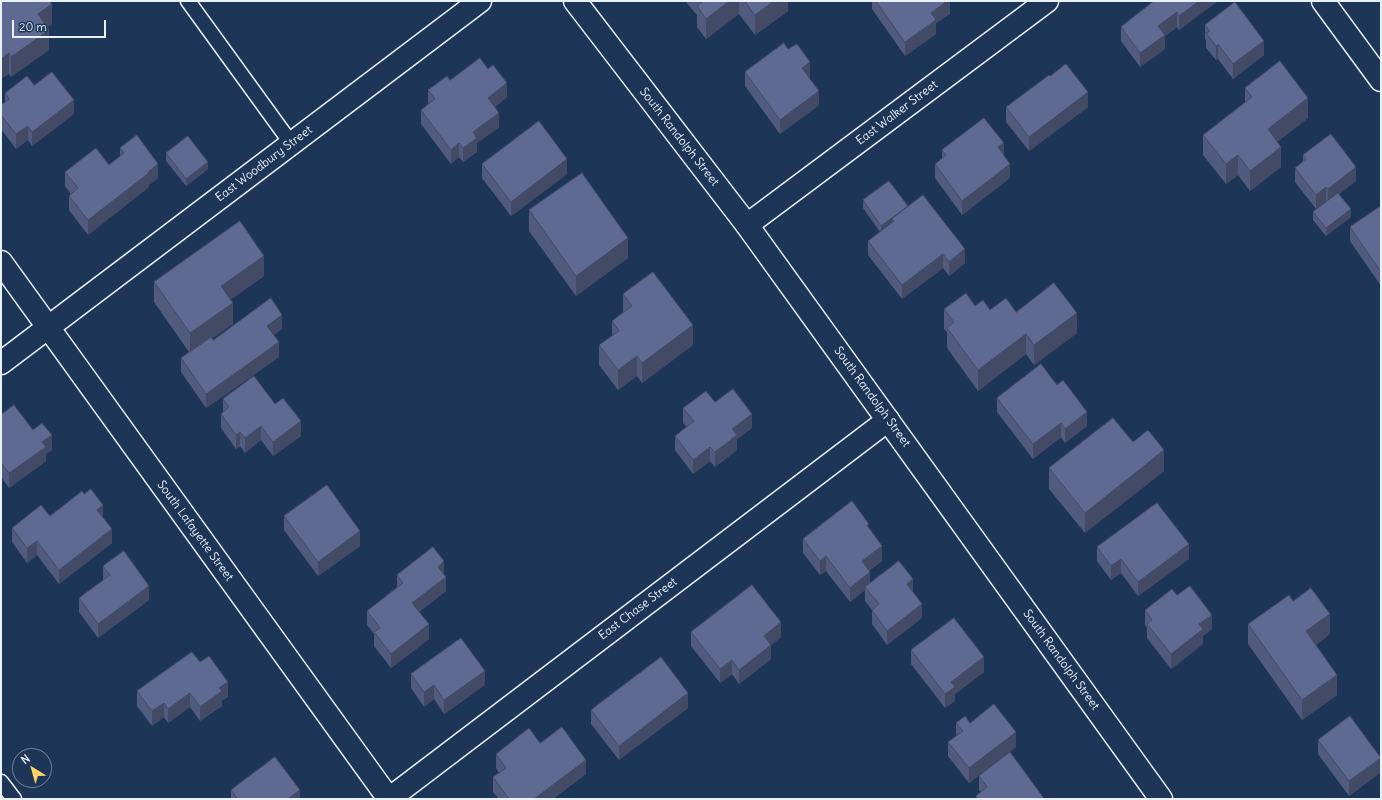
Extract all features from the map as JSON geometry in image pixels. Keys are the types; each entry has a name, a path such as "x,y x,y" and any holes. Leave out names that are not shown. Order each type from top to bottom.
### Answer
{"street":[{"name":"East Woodbury Street","path":"1,363 480,1"},
{"name":"South Randolph Street","path":"575,1 747,225 1161,799"},
{"name":"East Walker Street","path":"747,225 1047,1"},
{"path":"1323,1 1381,80"},
{"name":"South Lafayette Street","path":"1,262 388,799"},
{"name":"East Chase Street","path":"388,799 888,420"}],"lane":[{"path":"188,1 291,143"},
{"path":"1,782 14,799"}],"building":[{"path":"1,1 49,1 52,4 38,14 49,30 11,57 9,53 1,59"},
{"path":"701,1 729,1 706,19 697,6 702,2"},
{"path":"745,1 774,1 755,15"},
{"path":"876,1 947,1 931,13 936,20 905,42"},
{"path":"1154,1 1199,1 1179,16 1177,12 1158,26 1165,35 1140,53 1121,27"},
{"path":"1235,2 1264,41 1233,64 1218,44 1216,46 1206,33 1210,31 1205,25"},
{"path":"784,43 788,49 797,44 810,62 802,68 819,91 780,120 745,72"},
{"path":"480,58 488,69 493,65 507,83 488,98 499,113 473,132 477,138 463,148 459,143 451,150 421,110 435,99 428,90 447,76 450,80"},
{"path":"1280,61 1308,98 1268,129 1281,147 1250,171 1238,155 1226,164 1203,135 1252,97 1245,88"},
{"path":"1066,64 1088,92 1029,137 1006,107"},
{"path":"52,72 74,100 32,132 28,126 16,134 1,115 1,105 9,99 5,93 27,76 34,85"},
{"path":"984,118 1004,143 998,147 1010,164 962,201 935,164 946,155 942,150"},
{"path":"539,121 567,159 511,202 482,164"},
{"path":"1331,134 1356,167 1328,189 1326,187 1316,195 1295,168 1306,159 1303,155"},
{"path":"137,135 158,164 148,172 149,173 88,220 69,196 78,188 65,172 96,148 109,165 124,153 120,148"},
{"path":"188,136 208,162 186,179 166,153"},
{"path":"582,173 628,238 576,276 529,210"},
{"path":"889,181 908,206 881,226 863,200"},
{"path":"1338,193 1351,209 1326,228 1313,212"},
{"path":"923,195 965,249 949,262 943,254 902,285 868,241 894,221 892,219"},
{"path":"1381,206 1381,272 1350,227"},
{"path":"240,221 264,256 221,286 233,303 190,333 154,282"},
{"path":"653,272 693,325 642,363 637,356 618,370 599,345 619,331 612,321 632,306 623,294"},
{"path":"1054,283 1077,313 1034,345 1026,334 978,370 947,328 954,322 944,309 966,293 975,306 983,300 990,310 1006,298 1016,312"},
{"path":"271,298 282,315 267,326 279,342 206,394 181,358 211,337 213,340"},
{"path":"1041,364 1057,385 1063,380 1087,412 1065,429 1061,423 1033,444 997,398"},
{"path":"254,376 275,404 283,398 301,421 273,442 261,426 245,438 240,432 236,435 221,414 229,407 223,399"},
{"path":"733,389 752,414 732,429 737,435 715,452 710,447 693,460 675,436 694,421 683,408 706,391 715,402"},
{"path":"14,405 33,430 42,423 52,435 42,442 46,447 9,473 1,463 1,415"},
{"path":"1113,418 1133,442 1148,430 1164,450 1085,513 1049,468"},
{"path":"327,485 360,531 318,562 284,516"},
{"path":"91,489 103,505 97,510 112,529 59,570 37,541 27,548 12,528 41,505 50,516 82,491 84,494"},
{"path":"852,501 869,524 867,525 882,546 862,561 870,572 850,588 826,556 820,561 803,539"},
{"path":"1157,503 1189,544 1138,582 1121,559 1111,566 1097,547"},
{"path":"433,547 444,561 438,567 446,577 412,603 429,624 391,654 374,632 380,628 367,611 403,583 397,575"},
{"path":"124,551 149,586 98,624 79,598 110,575 103,566"},
{"path":"899,561 913,579 907,584 922,604 887,631 872,610 879,604 865,587"},
{"path":"752,585 781,622 764,636 771,645 739,670 732,660 720,669 691,632"},
{"path":"1190,586 1212,615 1199,624 1203,629 1171,654 1147,624 1152,620 1145,610 1172,589 1177,595"},
{"path":"1311,588 1330,614 1306,631 1337,675 1302,700 1248,624 1289,595 1293,601"},
{"path":"954,618 984,657 951,682 955,687 945,694 911,650"},
{"path":"461,638 485,671 444,700 434,685 424,692 411,674"},
{"path":"192,652 200,662 209,656 228,682 219,688 222,691 200,707 190,693 168,709 164,703 152,711 137,691"},
{"path":"661,657 688,693 619,746 591,710"},
{"path":"994,704 1016,732 969,768 948,742 963,731 956,723 965,716 970,723"},
{"path":"1350,716 1381,758 1349,781 1318,740"},
{"path":"562,727 586,760 534,799 509,799 493,777 506,768 496,754 529,728 540,743"},
{"path":"1010,752 1043,797 1041,799 978,799 976,796 987,787 979,776"},
{"path":"275,757 300,790 288,799 238,799 231,790"}]}
